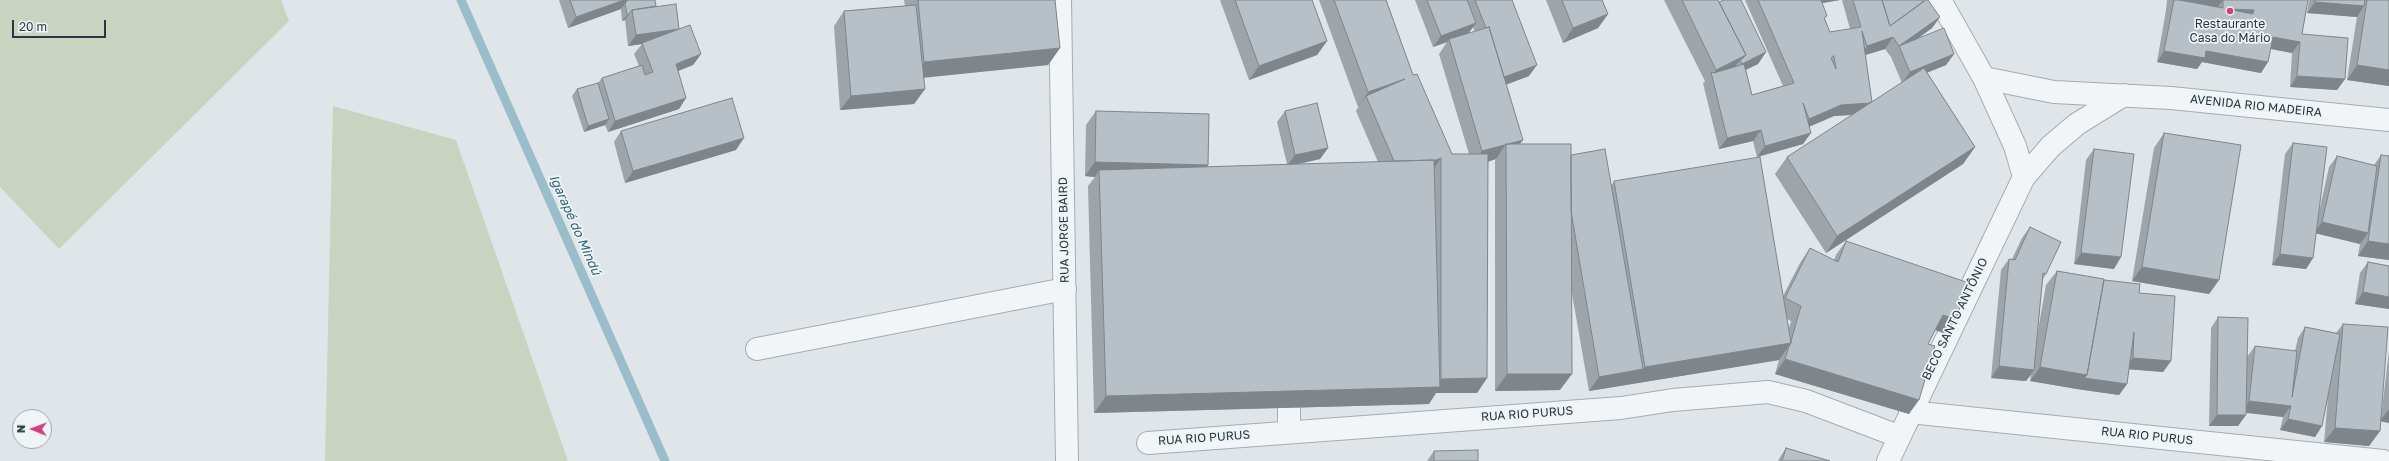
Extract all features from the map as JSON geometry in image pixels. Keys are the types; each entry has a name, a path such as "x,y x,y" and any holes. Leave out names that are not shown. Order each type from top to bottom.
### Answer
{"street":[{"name":"RUA JORGE BAIRD","path":"1060,0 1067,461"},
{"path":"1940,0 1984,78 2015,146 2024,177"},
{"name":"AVENIDA RIO MADEIRA","path":"1984,78 2041,91 2124,95 2389,120"},
{"path":"2024,177 2051,146 2077,124 2124,95"},
{"name":"BECO SANTO ANTÔNIO","path":"1888,461 1898,436 2024,177"},
{"path":"757,349 1065,289"},
{"path":"1287,358 1289,364 1289,432"},
{"name":"RUA RIO PURUS","path":"1148,443 1621,408 1673,400 1768,392 1806,401 1898,436"},
{"name":"RUA RIO PURUS","path":"1910,412 2383,461"}],"green space":[{"path":"0,0 281,0 289,21 59,249 0,187"},
{"path":"333,106 456,140 568,461 325,461"}],"building":[{"path":"570,0 624,0 576,17"},
{"path":"628,0 655,0 656,6 632,10 627,15 625,3"},
{"path":"918,0 1055,0 1060,48 924,62"},
{"path":"1235,0 1312,0 1327,41 1259,66"},
{"path":"1334,0 1386,0 1413,75 1417,74 1452,154 1488,154 1487,378 1441,379 1441,158 1434,161 1394,161 1366,96 1405,79 1368,92"},
{"path":"1427,0 1467,0 1476,23 1441,36"},
{"path":"1475,0 1512,0 1537,65 1504,77 1489,27 1486,28"},
{"path":"1562,0 1602,0 1608,14 1573,28"},
{"path":"1682,0 1718,0 1746,55 1716,70"},
{"path":"1724,0 1741,0 1766,52 1742,64 1740,60 1746,55 1719,2"},
{"path":"1758,0 1821,0 1827,16 1824,18 1830,32 1861,27 1853,0 1882,0 1890,26 1926,0 1928,0 1940,17 1899,46 1893,37 1867,46 1862,31 1872,102 1841,105 1809,119 1803,103 1811,133 1765,146 1761,130 1727,138 1711,72 1714,73 1744,64 1752,95 1794,83","holes":["1834,56 1836,69 1831,58"]},
{"path":"1882,0 1923,0 1924,1 1890,26"},
{"path":"2174,0 2223,8 2223,0 2308,0 2302,34 2348,38 2345,79 2297,76 2300,42 2273,37 2268,62 2206,51 2205,58 2164,51","holes":["2227,9 2254,10 2253,14"]},
{"path":"2315,0 2365,0 2364,6 2315,2"},
{"path":"2367,0 2389,0 2389,70 2357,65"},
{"path":"676,4 679,29 636,35 632,10"},
{"path":"916,5 925,89 851,96 844,11"},
{"path":"690,25 701,54 676,64 686,98 615,121 602,78 642,65 645,75 653,72 642,43"},
{"path":"1489,27 1523,140 1482,151 1449,39"},
{"path":"1944,28 1954,54 1910,72 1899,46"},
{"path":"1924,68 1975,147 1837,236 1787,157"},
{"path":"598,83 609,119 588,126 577,89"},
{"path":"732,98 744,138 633,171 621,131"},
{"path":"1317,103 1328,148 1295,155 1285,111"},
{"path":"1096,111 1209,114 1208,165 1095,162"},
{"path":"2164,133 2241,145 2219,280 2142,267"},
{"path":"2293,143 2327,147 2313,258 2280,254"},
{"path":"1506,144 1571,144 1572,374 1507,374"},
{"path":"1605,149 1643,369 1599,377 1571,211 1571,155"},
{"path":"2094,149 2134,154 2121,257 2081,253"},
{"path":"2381,155 2389,156 2389,244 2368,241"},
{"path":"2337,156 2377,166 2368,233 2322,222"},
{"path":"1760,157 1791,343 1645,367 1614,181"},
{"path":"1434,160 1440,387 1106,396 1099,170"},
{"path":"2030,227 2061,242 2046,274 2043,273 2034,370 1999,366 2009,259 2015,260"},
{"path":"1846,241 1969,283 1956,319 1943,315 1928,344 1935,346 1919,400 1785,359 1801,306 1785,298 1810,248 1838,262"},
{"path":"2368,262 2389,266 2389,297 2363,292"},
{"path":"2057,271 2104,279 2087,375 2040,367"},
{"path":"2104,280 2140,284 2139,293 2175,296 2171,361 2133,358 2134,332 2127,384 2084,378 2087,375"},
{"path":"2218,317 2248,318 2246,415 2217,415"},
{"path":"2343,324 2388,327 2380,431 2335,428"},
{"path":"2305,327 2340,334 2322,426 2288,419 2291,406 2249,401 2255,346 2297,351 2292,397"},
{"path":"1786,448 1830,461 1782,461"},
{"path":"1478,450 1478,461 1434,461 1434,451"}],"waterway":[{"name":"Igarapé do Mindú","path":"461,0 665,461"}],"place":[{"name":"Restaurante Casa do Mário","path":"2230,11"}]}
